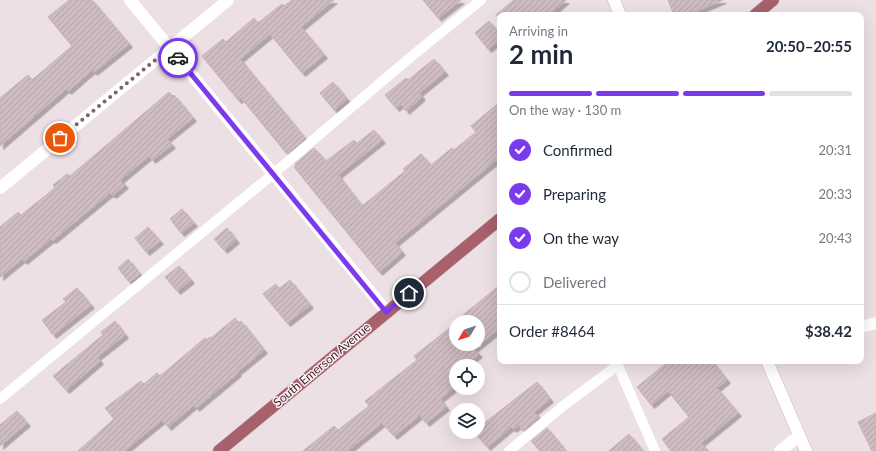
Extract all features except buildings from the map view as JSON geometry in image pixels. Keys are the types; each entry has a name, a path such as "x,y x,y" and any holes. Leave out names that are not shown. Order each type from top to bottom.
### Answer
{"main road":[{"path":"759,12 773,0"},
{"name":"South Emerson Avenue","path":"219,451 497,221"}],"street":[{"path":"130,0 386,312"},
{"path":"0,188 228,0"},
{"path":"614,0 619,12"},
{"path":"864,326 876,323"},
{"path":"768,364 806,451"},
{"path":"780,451 799,436"}],"lane":[{"path":"0,398 273,174 412,56 481,0"},
{"path":"509,451 616,364"},
{"path":"617,364 655,451"}],"way so far":[{"path":"60,138 170,48 178,58"}],"route":[{"path":"178,58 386,312 409,293"}]}
